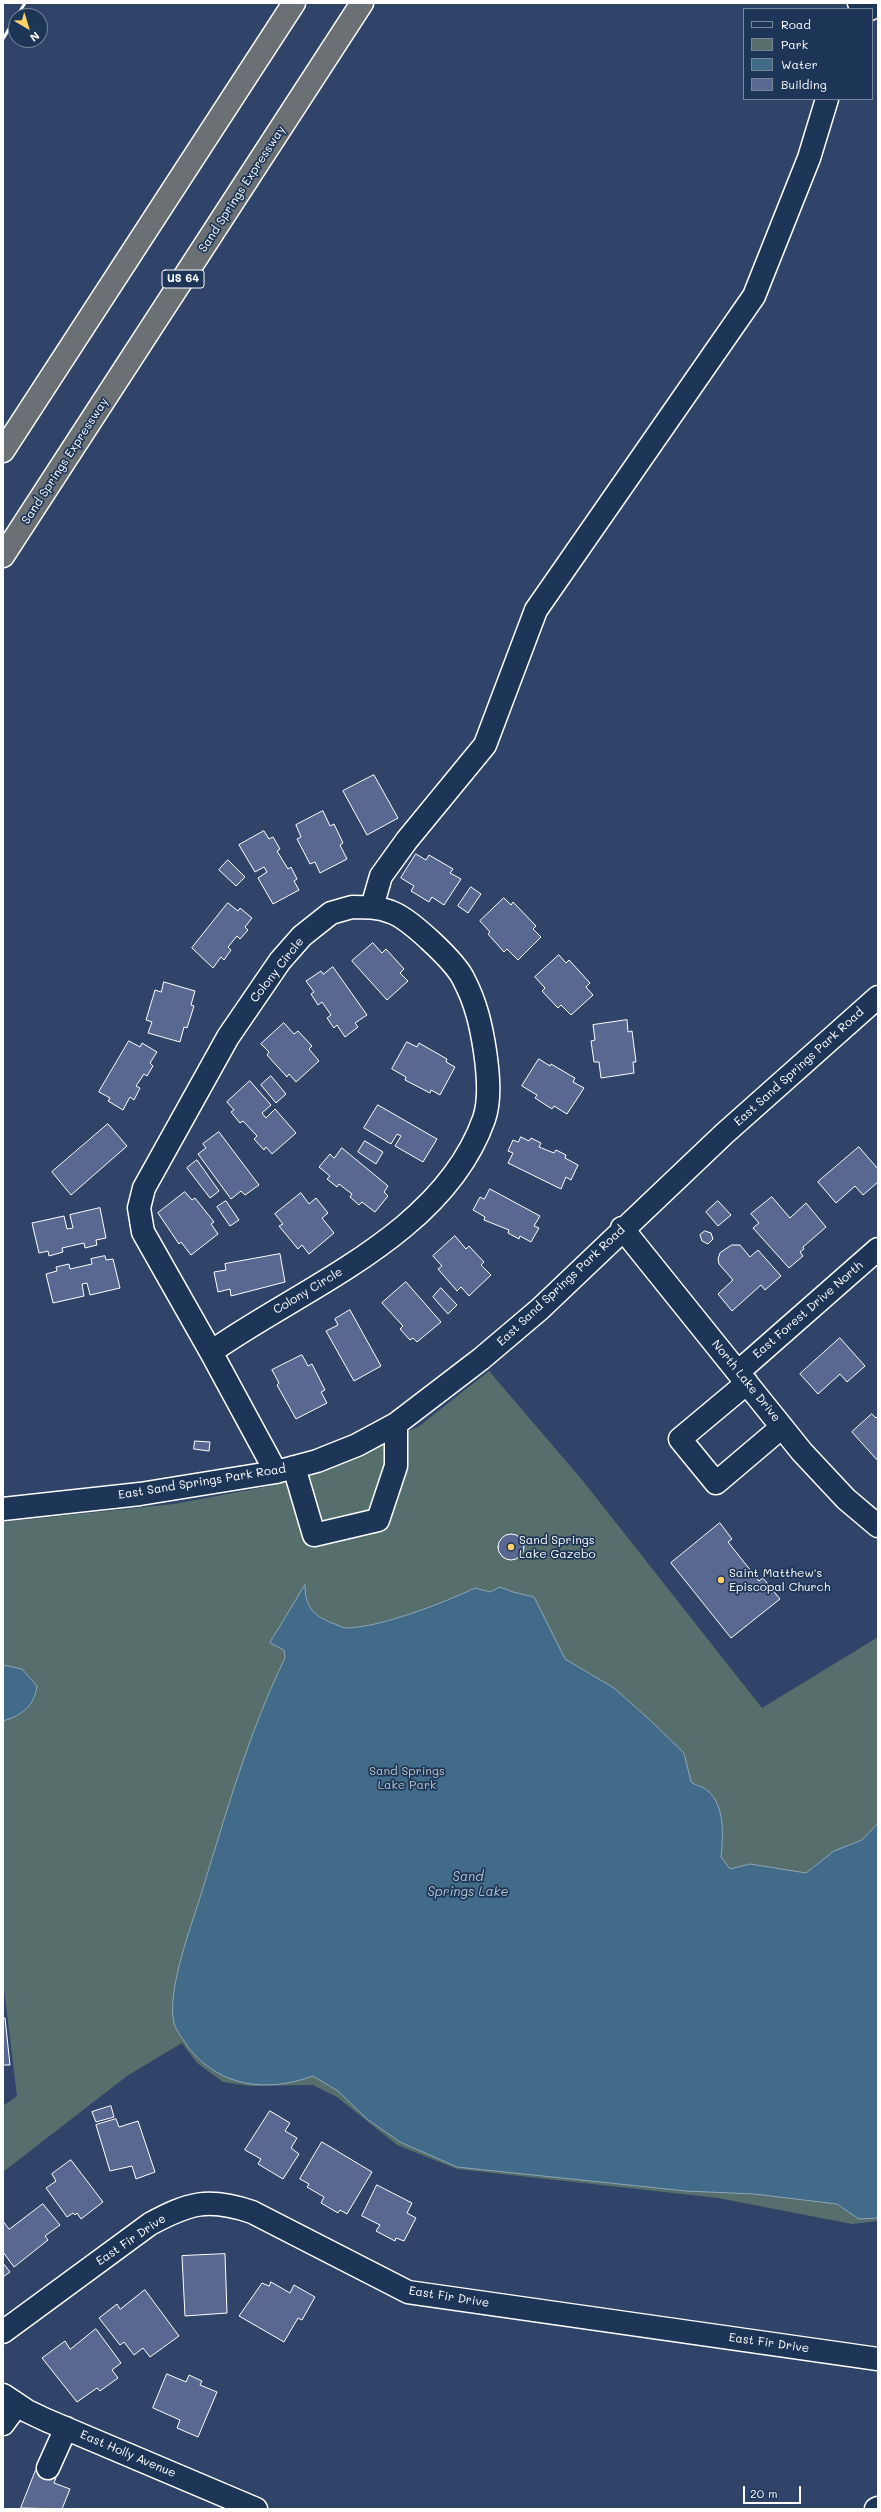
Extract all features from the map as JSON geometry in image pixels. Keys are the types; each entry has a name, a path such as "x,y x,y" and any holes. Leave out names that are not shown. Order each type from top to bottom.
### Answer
{"highway":[{"path":"3,451 294,3"},
{"name":"Sand Springs Expressway","path":"3,556 362,3"}],"street":[{"path":"372,907 381,876 407,840 485,745 536,610 754,296 809,158 827,100"},
{"name":"Colony Circle","path":"211,1352 240,1332 347,1268 395,1234 428,1205 450,1179 468,1152 484,1118 488,1070 482,1027 475,1001 462,976 411,923 392,912 372,907 352,907 331,912 302,936 280,961 228,1037 144,1188 139,1208 143,1232 211,1352 285,1470 314,1534 378,1520 396,1466 396,1424"},
{"name":"East Sand Springs Park Road","path":"3,1509 140,1494 285,1470 357,1445 396,1424 481,1359 540,1309 622,1228 724,1134 878,997"},
{"name":"North Lake Drive","path":"622,1228 782,1427 846,1499 878,1526"},
{"name":"East Forest Drive North","path":"782,1427 716,1483 680,1439 742,1377 878,1249"},
{"name":"East Fir Drive","path":"3,2332 150,2224 172,2212 202,2204 226,2203 252,2212 408,2292 878,2359"},
{"path":"3,2424 10,2400"},
{"name":"East Holly Avenue","path":"10,2400 66,2428 256,2509"},
{"path":"48,2468 66,2428"}],"green space":[{"name":"Sand Springs Lake Park","path":"489,1371 583,1481 762,1708 878,1637 878,2221 852,2224 718,2198 457,2169 397,2145 337,2097 313,2085 250,2086 223,2082 197,2063 182,2043 127,2076 3,2172 3,2106 17,2096 3,1981 3,1522 174,1504 270,1486 418,1427"}],"water":[{"name":"Sand Springs Lake","path":"305,1585 306,1599 311,1609 319,1617 346,1628 376,1624 394,1619 430,1607 475,1588 490,1592 500,1587 534,1597 565,1659 614,1688 684,1753 691,1782 704,1788 711,1794 720,1810 722,1820 721,1857 730,1869 750,1864 806,1873 834,1851 862,1840 878,1823 878,2218 859,2219 837,2204 754,2194 686,2191 457,2167 400,2142 367,2119 338,2091 313,2076 278,2084 261,2085 245,2083 214,2071 200,2060 188,2047 174,2023 174,1993 177,1975 240,1772 260,1714 285,1658 284,1650 270,1643"},
{"path":"3,1665 22,1669 37,1686 33,1699 26,1709 22,1713 3,1721"}],"building":[{"path":"374,775 398,818 367,835 343,791"},
{"path":"323,811 330,826 334,824 343,843 340,845 347,859 320,873 315,862 310,864 297,839 301,837 296,825"},
{"path":"264,831 269,839 273,837 280,849 277,851 288,869 291,867 297,879 294,881 299,890 273,904 258,878 267,872 264,867 255,872 239,845"},
{"path":"416,854 426,860 429,855 453,869 450,873 461,879 444,905 432,897 429,902 411,891 414,886 401,878"},
{"path":"228,860 245,877 236,886 219,870"},
{"path":"471,887 481,894 468,913 458,906"},
{"path":"504,898 511,905 513,902 536,926 533,929 541,937 518,960 507,949 504,952 488,934 490,932 480,921"},
{"path":"228,903 238,911 240,908 252,918 245,927 248,930 240,939 237,936 228,947 231,950 224,960 221,957 213,968 192,948"},
{"path":"373,943 382,953 386,949 404,969 400,973 408,981 387,1000 352,961"},
{"path":"559,955 566,963 569,960 590,983 586,987 593,995 571,1015 561,1005 558,1008 542,991 545,988 535,977"},
{"path":"333,967 367,1015 355,1023 358,1027 345,1037 337,1025 334,1028 327,1018 331,1015 322,1002 318,1005 311,994 314,992 306,981 321,971 323,974"},
{"path":"164,982 195,991 191,1005 194,1006 187,1028 184,1027 180,1042 148,1033 152,1022 146,1020 155,990 161,992"},
{"path":"627,1020 628,1032 632,1031 636,1062 633,1062 634,1073 601,1078 599,1062 594,1062 591,1041 595,1040 593,1025"},
{"path":"284,1023 294,1034 298,1031 312,1046 309,1049 319,1061 296,1082 289,1074 287,1077 267,1055 269,1052 261,1044"},
{"path":"129,1041 140,1047 142,1043 157,1052 150,1063 153,1066 147,1076 144,1074 136,1086 140,1088 134,1100 130,1097 123,1110 108,1101 110,1098 99,1092"},
{"path":"407,1042 417,1047 419,1043 447,1059 446,1062 455,1067 440,1095 431,1090 430,1093 405,1080 406,1077 392,1069"},
{"path":"539,1059 575,1078 573,1082 584,1088 567,1114 554,1106 552,1109 535,1098 537,1095 522,1086"},
{"path":"271,1076 286,1094 276,1103 261,1085"},
{"path":"250,1081 271,1105 262,1113 266,1118 275,1109 296,1133 272,1154 266,1147 264,1150 254,1139 257,1136 243,1121 240,1123 231,1112 234,1110 227,1102"},
{"path":"378,1105 437,1139 423,1162 395,1146 401,1136 397,1134 391,1144 364,1128"},
{"path":"108,1124 127,1146 71,1195 52,1172"},
{"path":"219,1132 259,1185 245,1195 241,1191 231,1199 198,1154 206,1148 203,1144"},
{"path":"521,1137 529,1141 531,1138 541,1143 539,1147 554,1153 556,1150 566,1155 565,1158 578,1165 571,1180 566,1177 561,1189 508,1163 513,1153 508,1151 513,1140 518,1142"},
{"path":"365,1141 383,1152 376,1164 358,1152"},
{"path":"859,1147 878,1169 878,1182 863,1195 855,1186 836,1203 818,1182"},
{"path":"342,1148 388,1186 384,1192 388,1196 375,1212 362,1202 359,1205 350,1197 352,1194 339,1184 337,1187 327,1179 330,1176 319,1167 330,1154 334,1158"},
{"path":"197,1160 219,1191 210,1198 187,1168"},
{"path":"490,1189 540,1216 534,1226 539,1228 531,1242 520,1236 519,1239 508,1233 509,1230 484,1220 485,1217 473,1210 480,1197 484,1199"},
{"path":"185,1192 192,1200 195,1198 214,1222 211,1224 218,1234 191,1255 181,1242 179,1244 158,1213"},
{"path":"301,1193 309,1204 316,1198 328,1213 322,1218 334,1233 309,1254 302,1245 298,1249 279,1226 283,1224 275,1214"},
{"path":"772,1197 790,1218 806,1203 826,1227 803,1247 804,1249 800,1252 803,1256 789,1268 753,1228 759,1223 751,1214"},
{"path":"226,1201 239,1220 230,1226 217,1207"},
{"path":"718,1201 731,1215 718,1226 706,1212"},
{"path":"100,1208 106,1238 96,1240 97,1245 85,1248 84,1243 62,1248 63,1252 49,1256 48,1251 39,1253 32,1223 64,1216 67,1229 73,1228 70,1215"},
{"path":"705,1231 711,1233 713,1239 708,1244 702,1241 700,1235"},
{"path":"455,1236 466,1249 469,1246 484,1262 481,1265 491,1275 469,1296 461,1287 457,1291 438,1269 442,1266 433,1256"},
{"path":"732,1245 740,1245 750,1257 758,1250 781,1276 765,1290 761,1285 732,1311 718,1294 733,1280 719,1264 718,1259 720,1253"},
{"path":"280,1254 285,1282 231,1296 230,1289 218,1292 214,1272 226,1270 225,1264"},
{"path":"105,1256 106,1260 113,1259 120,1288 90,1295 87,1283 82,1284 84,1296 53,1303 46,1274 57,1271 56,1267 69,1264 70,1269 92,1264 91,1259"},
{"path":"406,1282 441,1322 417,1342 413,1338 410,1340 400,1329 403,1326 382,1303"},
{"path":"441,1288 457,1305 448,1314 433,1297"},
{"path":"350,1310 381,1366 354,1381 326,1331 338,1325 335,1319"},
{"path":"840,1338 865,1366 847,1382 840,1374 818,1394 800,1374"},
{"path":"302,1355 308,1366 312,1364 325,1390 321,1392 327,1403 296,1419 277,1385 279,1383 272,1370"},
{"path":"872,1414 876,1418 878,1416 878,1461 852,1432"},
{"path":"195,1441 210,1442 209,1451 194,1449"},
{"name":"Saint Matthew's Episcopal Church","path":"720,1523 732,1539 728,1542 759,1581 763,1578 780,1599 731,1638 671,1563"},
{"name":"Sand Springs Lake Gazebo","path":"511,1534 521,1537 524,1547 521,1557 511,1560 501,1557 498,1547 501,1537"},
{"path":"3,2018 5,2018 10,2065 3,2065"},
{"path":"111,2106 114,2117 96,2122 92,2112"},
{"path":"270,2111 290,2123 285,2131 297,2138 291,2148 299,2154 283,2179 258,2164 261,2159 245,2150"},
{"path":"116,2119 119,2127 138,2121 155,2172 136,2179 132,2166 110,2171 96,2125"},
{"path":"322,2142 372,2172 347,2214 340,2210 338,2213 321,2203 324,2197 307,2187 309,2184 300,2179"},
{"path":"71,2160 103,2202 81,2219 77,2213 75,2215 73,2213 67,2217 46,2188 56,2181 52,2174"},
{"path":"377,2185 412,2203 407,2213 416,2218 404,2241 396,2238 395,2241 376,2231 380,2225 362,2216"},
{"path":"43,2204 60,2225 45,2236 48,2240 14,2267 3,2252 3,2221 9,2229"},
{"path":"225,2254 227,2313 185,2316 182,2256"},
{"path":"3,2263 10,2272 3,2277"},
{"path":"271,2282 290,2293 294,2285 315,2297 302,2320 298,2318 284,2342 239,2316 262,2283 269,2286"},
{"path":"145,2290 179,2336 150,2357 143,2348 134,2355 124,2342 120,2345 99,2318 117,2304 120,2309"},
{"path":"96,2329 121,2363 112,2370 118,2378 100,2391 97,2388 77,2402 42,2358 65,2341 70,2349"},
{"path":"167,2374 186,2382 189,2375 202,2381 200,2385 217,2392 198,2437 177,2428 180,2420 153,2408"},
{"path":"36,2470 56,2478 54,2483 70,2489 62,2509 21,2508"}],"railway":[{"path":"22,8 25,3"},
{"path":"3,39 8,31"}],"place":[{"name":"Sand Springs Lake Gazebo","path":"511,1547"},
{"name":"Saint Matthew's Episcopal Church","path":"721,1580"}]}
